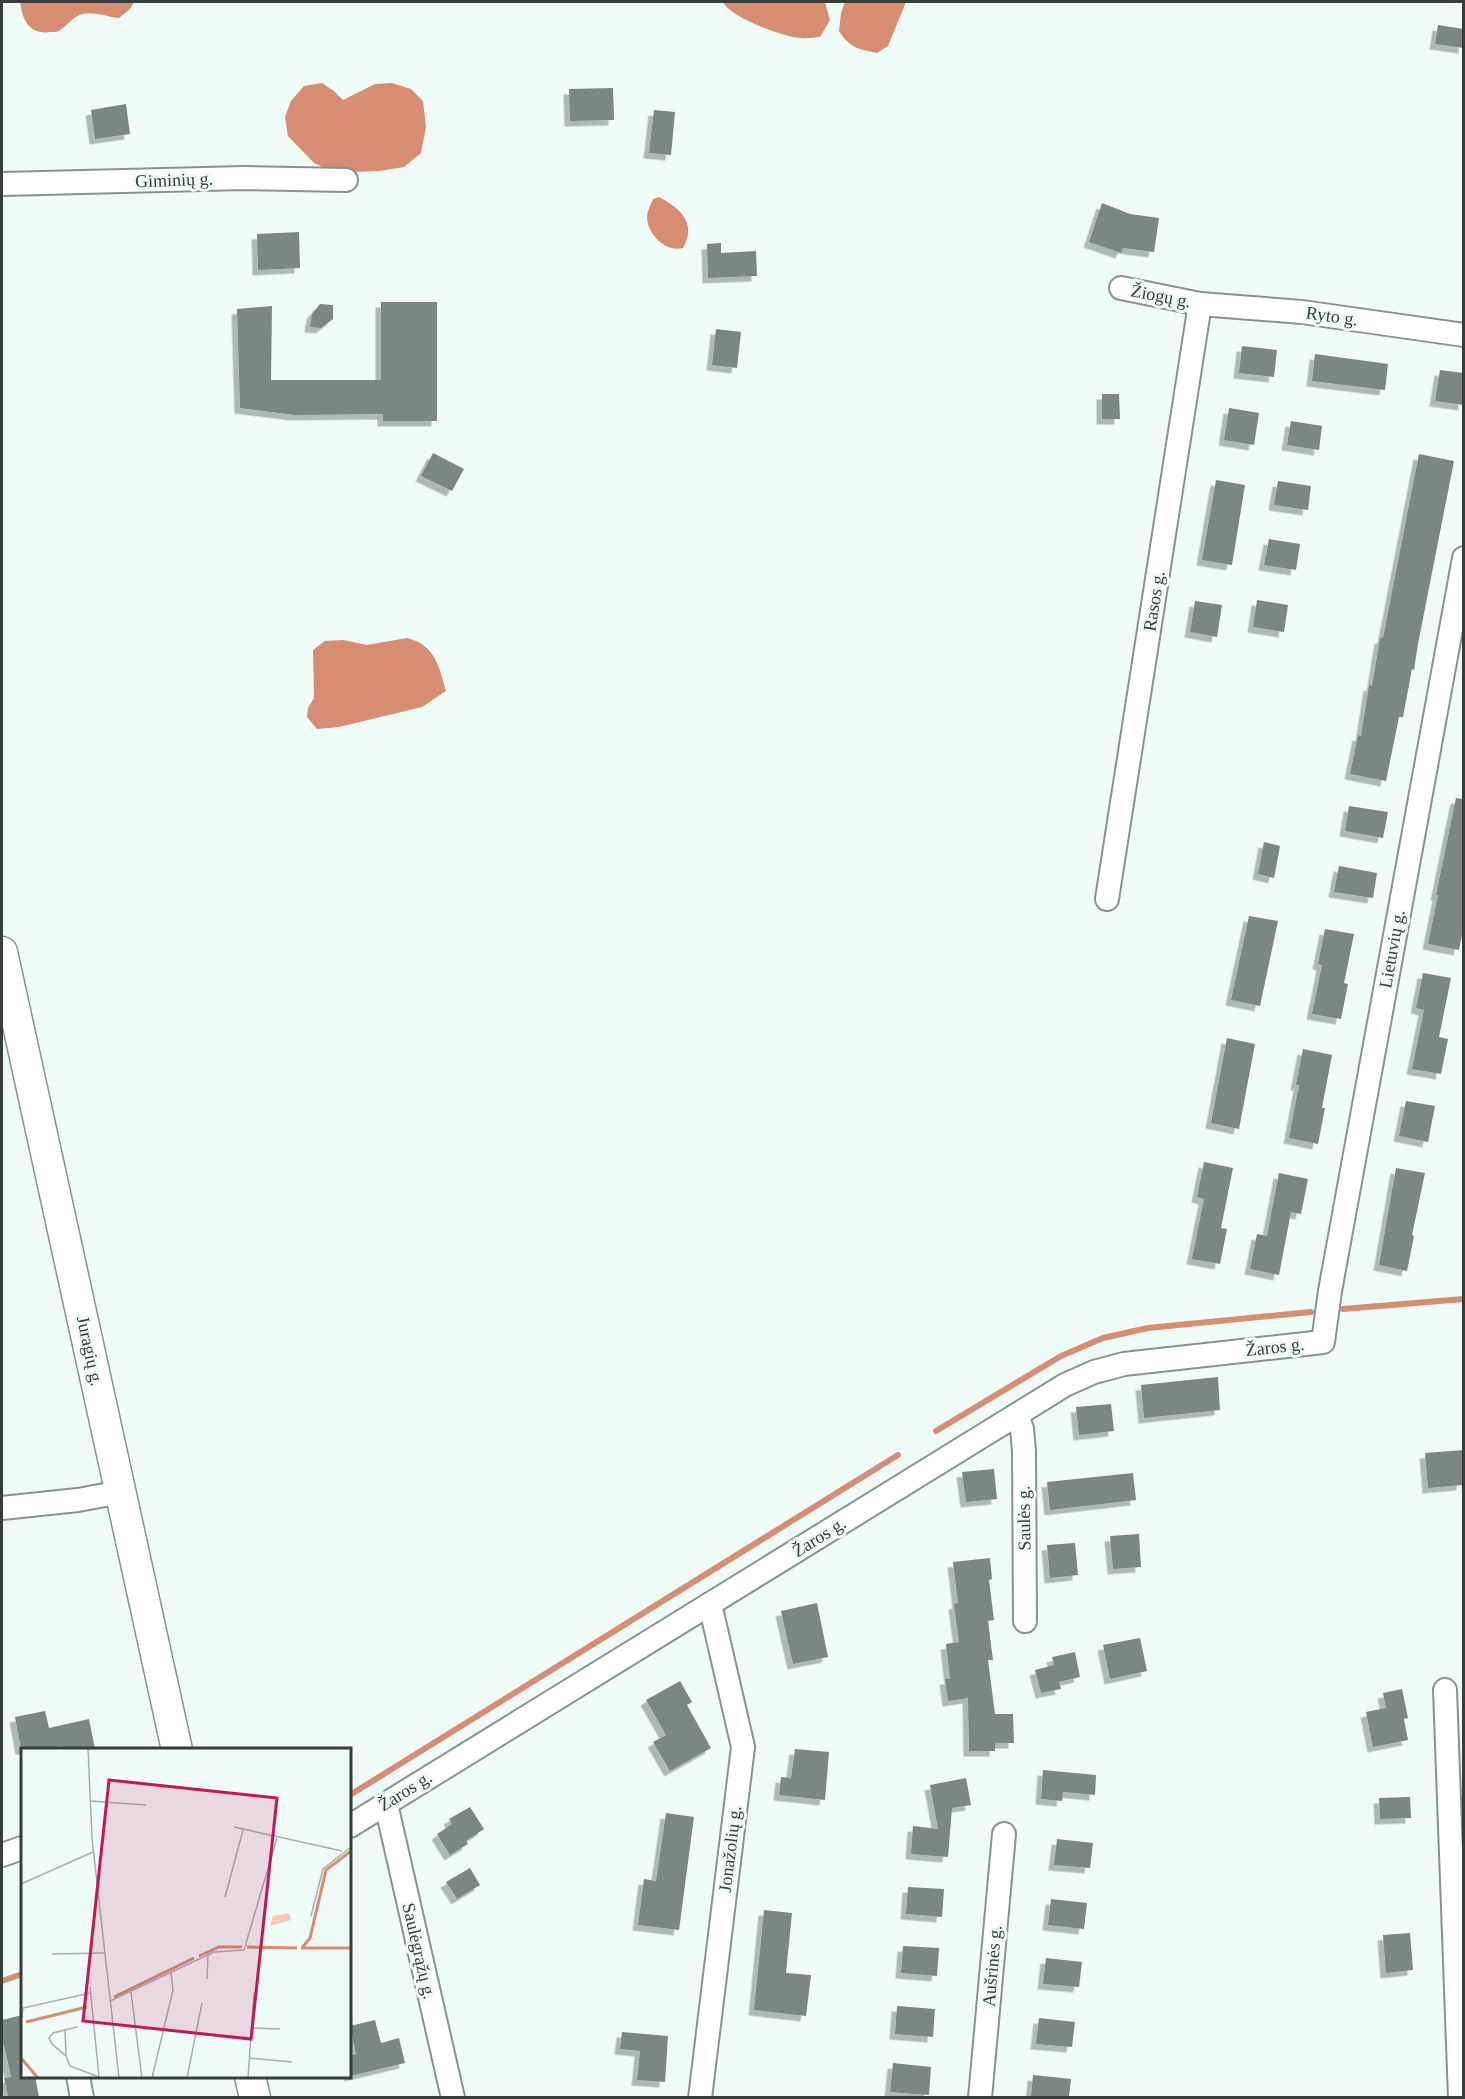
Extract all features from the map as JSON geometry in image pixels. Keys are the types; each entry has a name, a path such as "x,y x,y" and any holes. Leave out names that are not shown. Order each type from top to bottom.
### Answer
{"main road":[{"name":"Juragių g.","path":"2,952 177,1748"},
{"path":"250,2078 255,2097"}],"street":[{"name":"Giminių g.","path":"2,184 244,178 346,180"},
{"name":"Žiogų g.","path":"1121,288 1200,304"},
{"name":"Ryto g.","path":"1200,304 1302,312 1464,335"},
{"name":"Rasos g.","path":"1107,898 1200,304"},
{"name":"Lietuvių g.","path":"1323,1342 1330,1291 1464,558"},
{"name":"Žaros g.","path":"351,1825 1065,1385 1094,1372 1124,1364 1323,1342"},
{"name":"Saulės g.","path":"1017,1415 1022,1429 1024,1450 1025,1621"},
{"path":"2,1508 78,1500 121,1492"},
{"name":"Jonažolių g.","path":"700,2097 743,1747 710,1604"},
{"path":"1445,1690 1460,2001 1460,2097"},
{"name":"Saulėgrąžų g.","path":"386,1804 453,2097"},
{"name":"Aušrinės g.","path":"980,2097 1004,1834"},
{"path":"2,1855 21,1848"},
{"path":"78,2078 82,2097"}],"shaded area":[{"path":"20,2 134,2 130,9 119,18 88,13 79,15 58,31 43,32 32,29 28,25"},
{"path":"723,2 825,2 830,20 820,37 792,37 746,20"},
{"path":"845,2 906,2 888,46 877,53 860,49 847,41 839,31"},
{"path":"322,83 343,100 375,84 392,83 411,89 423,101 426,127 421,153 404,167 379,171 329,170 314,163 288,136 285,117 291,101 304,86"},
{"path":"659,197 680,212 687,224 687,239 683,248 670,248 664,245 650,230 648,212 653,199"},
{"path":"407,638 416,641 430,651 438,665 446,691 422,707 339,727 317,729 307,717 308,708 314,698 313,650 325,641 343,640 367,645"}],"building":[{"path":"1438,25 1464,29 1464,48 1435,44"},
{"path":"613,88 614,120 570,121 569,89"},
{"path":"126,104 130,134 95,139 91,110"},
{"path":"654,110 675,112 671,155 649,153"},
{"path":"1102,203 1130,214 1159,218 1154,252 1123,248 1121,253 1089,242"},
{"path":"299,232 300,268 258,270 257,234"},
{"path":"721,243 721,253 756,251 757,276 708,278 707,244"},
{"path":"381,302 437,302 437,421 383,421 383,414 295,415 240,408 237,309 272,306 271,380 381,380"},
{"path":"320,304 333,305 333,319 321,328 310,327 312,314"},
{"path":"716,329 741,332 737,368 712,365"},
{"path":"1242,346 1277,350 1274,377 1239,373"},
{"path":"1315,354 1388,364 1385,390 1312,381"},
{"path":"1440,370 1464,373 1464,405 1435,401"},
{"path":"1102,394 1119,394 1120,419 1102,419"},
{"path":"1229,408 1259,413 1254,445 1224,440"},
{"path":"1291,421 1322,426 1319,450 1287,445"},
{"path":"433,453 464,469 452,491 421,476"},
{"path":"1419,454 1454,461 1414,670 1412,669 1403,717 1399,717 1386,781 1350,774 1358,735 1361,736 1369,685 1372,686 1380,638 1383,638"},
{"path":"1216,480 1245,485 1232,565 1202,560"},
{"path":"1278,481 1311,486 1308,510 1274,505"},
{"path":"1269,539 1300,544 1296,570 1264,565"},
{"path":"1257,600 1288,605 1284,632 1253,627"},
{"path":"1195,601 1222,605 1217,637 1190,632"},
{"path":"1456,798 1464,799 1464,925 1459,950 1428,944"},
{"path":"1349,806 1388,812 1383,838 1345,831"},
{"path":"1264,842 1280,846 1274,878 1258,874"},
{"path":"1339,866 1377,873 1373,898 1334,892"},
{"path":"1249,916 1278,921 1260,1006 1231,1000"},
{"path":"1325,929 1354,934 1344,983 1348,984 1341,1019 1312,1014 1322,965 1318,964"},
{"path":"1423,973 1451,978 1439,1037 1448,1039 1441,1074 1412,1069 1424,1010 1416,1008"},
{"path":"1227,1038 1255,1044 1239,1129 1211,1123"},
{"path":"1303,1049 1332,1055 1318,1144 1289,1138"},
{"path":"1406,1101 1435,1106 1428,1142 1399,1136"},
{"path":"1204,1162 1233,1168 1221,1228 1227,1229 1220,1264 1192,1259 1204,1199 1197,1197"},
{"path":"1396,1168 1425,1173 1407,1271 1379,1265"},
{"path":"1279,1173 1308,1179 1301,1214 1291,1212 1279,1275 1250,1269 1257,1234 1267,1236"},
{"path":"1218,1377 1220,1410 1144,1418 1141,1385"},
{"path":"1111,1404 1114,1431 1079,1435 1076,1407"},
{"path":"1464,1450 1462,1485 1428,1488 1425,1453"},
{"path":"994,1469 997,1499 966,1502 962,1472"},
{"path":"1133,1473 1136,1500 1050,1510 1047,1482"},
{"path":"1139,1534 1141,1567 1113,1569 1110,1536"},
{"path":"1075,1543 1078,1575 1050,1578 1047,1545"},
{"path":"990,1558 992,1579 989,1580 994,1620 988,1621 993,1660 988,1660 995,1714 1013,1714 1014,1743 995,1743 995,1751 969,1751 968,1698 948,1701 945,1679 950,1679 946,1644 959,1642 954,1604 958,1603 953,1562"},
{"path":"817,1603 828,1657 793,1664 781,1611"},
{"path":"1140,1638 1147,1671 1110,1679 1103,1645"},
{"path":"1075,1652 1080,1677 1059,1682 1061,1689 1041,1693 1035,1670 1054,1665 1052,1657"},
{"path":"680,1681 692,1702 687,1705 711,1748 670,1771 653,1742 666,1735 646,1700"},
{"path":"1402,1689 1408,1718 1404,1719 1408,1740 1373,1747 1366,1712 1386,1708 1383,1693"},
{"path":"45,1711 49,1728 89,1719 95,1748 63,1748 62,1746 21,1749 15,1717"},
{"path":"795,1749 829,1752 825,1800 779,1795 781,1777 791,1778"},
{"path":"1043,1770 1096,1775 1095,1795 1063,1792 1062,1801 1041,1799"},
{"path":"966,1778 971,1805 952,1808 948,1857 911,1854 913,1826 938,1829 930,1785"},
{"path":"1410,1797 1411,1818 1380,1819 1379,1798"},
{"path":"470,1807 484,1829 466,1841 468,1844 450,1855 437,1834 452,1824 449,1819"},
{"path":"666,1813 694,1817 679,1930 638,1925 644,1879 656,1881"},
{"path":"1057,1839 1093,1843 1090,1868 1054,1865"},
{"path":"470,1868 480,1885 457,1899 446,1882"},
{"path":"908,1887 944,1889 942,1917 906,1914"},
{"path":"1051,1899 1087,1903 1084,1929 1048,1925"},
{"path":"764,1910 792,1913 786,1973 811,1975 806,2016 754,2010"},
{"path":"1410,1933 1413,1970 1386,1973 1383,1935"},
{"path":"903,1946 939,1948 937,1976 901,1973"},
{"path":"1046,1958 1082,1962 1079,1987 1043,1984"},
{"path":"897,2006 935,2009 933,2037 895,2034"},
{"path":"21,2015 21,2078 35,2078 39,2097 8,2097 4,2078 11,2077 4,2045 2,2045 2,2020"},
{"path":"1039,2018 1075,2022 1072,2047 1036,2044"},
{"path":"375,2020 381,2043 399,2038 405,2063 351,2076 351,2056 356,2054 351,2026"},
{"path":"622,2032 668,2036 665,2082 637,2080 640,2051 620,2049"},
{"path":"893,2063 931,2067 929,2095 890,2092"},
{"path":"1033,2075 1071,2079 1069,2097 1031,2097"}],"waterway":[{"path":"1343,1309 1464,1299"},
{"path":"936,1431 1061,1356 1103,1338 1148,1328 1311,1312"},
{"path":"351,1794 898,1455"},
{"path":"2,1981 21,1974"}]}
